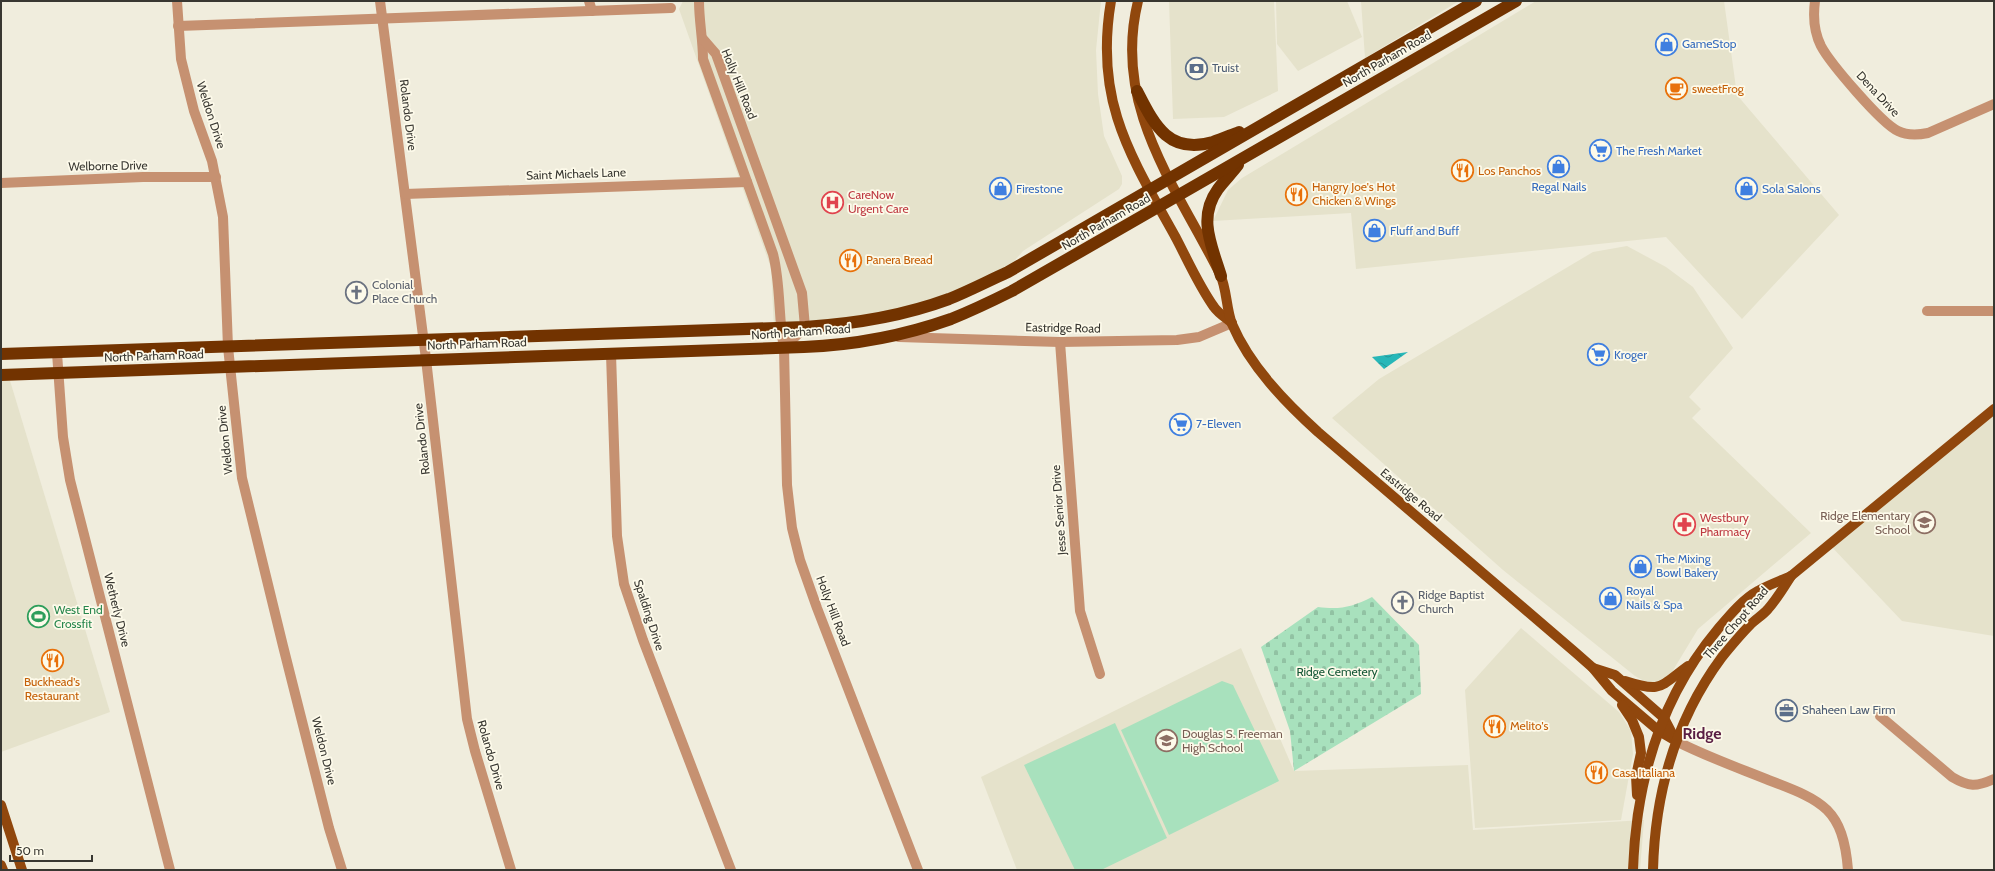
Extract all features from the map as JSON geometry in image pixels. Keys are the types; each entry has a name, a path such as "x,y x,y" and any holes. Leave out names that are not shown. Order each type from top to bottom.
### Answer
{"highway":[{"name":"North Parham Road","path":"1,354 805,327 862,321 909,311 948,299 1008,272 1476,1"},
{"name":"North Parham Road","path":"1,375 426,359 784,348 837,345 891,336 951,319 1012,291 1085,251 1514,2"},
{"path":"1136,91 1159,130 1173,140 1185,143 1196,145 1214,142 1267,122"},
{"path":"1221,276 1207,231 1207,215 1218,190 1242,159"}],"main road":[{"name":"Eastridge Road","path":"1112,1 1108,19 1108,71 1114,109 1129,151 1215,308 1232,323 1261,371 1299,415 1593,668 1612,691 1659,731 1676,741"},
{"name":"Eastridge Road","path":"1138,1 1132,58 1136,91 1146,130 1178,197 1221,276 1232,323"},
{"name":"Three Chopt Road","path":"1633,870 1638,807 1650,758 1659,731 1679,686 1693,662 1711,637 1740,605 1757,591 1791,576 1994,409"},
{"name":"Three Chopt Road","path":"1653,870 1654,843 1660,799 1676,741 1691,708 1711,673 1736,640 1768,609 1791,576"},
{"path":"1619,678 1646,688 1658,688 1664,686 1693,662"},
{"name":"Eastridge Road","path":"1593,668 1619,678 1664,718 1676,741"},
{"path":"1612,691 1632,720 1639,737 1641,753 1636,776 1638,807"},
{"path":"1,806 22,870"},
{"path":"1,865 3,870"}],"street":[{"name":"Weldon Drive","path":"177,1 181,59 186,84 216,177 223,217 228,347 242,478 282,646 329,828 342,870"},
{"name":"Rolando Drive","path":"380,1 424,340 467,719 475,752 511,870"},
{"path":"589,1 592,11"},
{"path":"699,1 703,39"},
{"name":"Dena Drive","path":"1815,1 1814,23 1817,34 1829,58 1887,123 1899,132 1916,135 1928,132 1994,104"},
{"path":"178,26 671,8"},
{"name":"Holly Hill Road","path":"703,39 703,60 748,182 773,254 777,270 780,328 784,348 787,486 794,535 800,560 918,870"},
{"name":"Holly Hill Road","path":"703,39 716,54 799,282 804,303 805,327"},
{"name":"Welborne Drive","path":"1,182 216,177"},
{"name":"Saint Michaels Lane","path":"405,194 748,182"},
{"path":"1926,311 1994,311"},
{"name":"Eastridge Road","path":"891,336 1060,342 1177,340 1199,337 1232,323"},
{"path":"784,348 805,327"},
{"name":"Jesse Senior Drive","path":"1060,342 1080,611 1100,674"},
{"name":"Wetherly Drive","path":"57,353 63,437 70,480 170,870"},
{"name":"Spalding Drive","path":"611,354 617,536 624,584 642,640 731,870"},
{"path":"1880,716 1952,777 1960,782 1969,785 1982,784 1994,779"},
{"path":"1676,741 1803,793 1819,802 1826,808 1839,826 1846,847 1848,870"}],"shaded area":[{"path":"683,1 1101,1 1096,50 1098,94 1104,136 1122,176 1122,184 1119,189 1023,251 1004,273 928,306 774,328 771,268 679,9"},
{"path":"1169,1 1274,1 1278,91 1224,117 1173,119"},
{"path":"1276,1 1347,1 1362,37 1298,71 1277,44"},
{"path":"1361,1 1459,1 1365,58"},
{"path":"1536,1 1724,1 1737,95 1839,215 1742,319 1666,237 1356,269 1351,213 1213,221 1228,190 1242,178"},
{"path":"1627,246 1666,267 1693,287 1733,348 1689,397 1701,409 1692,418 1811,533 1698,629 1672,672 1659,682 1646,682 1635,676 1503,570 1332,418 1379,379 1593,252"},
{"path":"1,374 8,374 110,712 1,752"},
{"name":"Ridge Elementary School","path":"1994,409 1994,636 1902,621 1830,545"},
{"path":"1521,628 1619,712 1631,731 1633,754 1621,820 1475,828 1465,690"},
{"name":"Douglas S. Freeman High School","path":"1241,648 1294,771 1468,765 1473,830 1644,820 1640,870 1017,870 981,777"}],"green space":[{"name":"Ridge Cemetery","path":"1372,597 1419,645 1421,694 1294,771 1290,731 1261,647 1318,607 1346,607"},
{"path":"1222,681 1233,685 1279,781 1169,835 1121,730"},
{"path":"1115,723 1167,838 1101,870 1075,870 1024,765"}],"water":[{"path":"1408,352 1384,369 1372,357"}],"place":[{"name":"GameStop","path":"1666,44"},
{"name":"Truist","path":"1196,68"},
{"name":"sweetFrog","path":"1676,89"},
{"name":"The Fresh Market","path":"1600,151"},
{"name":"Regal Nails","path":"1559,166"},
{"name":"Los Panchos","path":"1462,171"},
{"name":"Firestone","path":"1001,189"},
{"name":"Sola Salons","path":"1747,189"},
{"name":"Hangry Joe's Hot Chicken & Wings","path":"1296,194"},
{"name":"CareNow Urgent Care","path":"832,202"},
{"name":"Fluff and Buff","path":"1375,231"},
{"name":"Panera Bread","path":"851,260"},
{"name":"Colonial Place Church","path":"357,292"},
{"name":"Kroger","path":"1599,355"},
{"name":"7-Eleven","path":"1180,424"},
{"name":"Ridge Elementary School","path":"1925,523"},
{"name":"Westbury Pharmacy","path":"1685,525"},
{"name":"The Mixing Bowl Bakery","path":"1640,566"},
{"name":"Royal Nails & Spa","path":"1610,598"},
{"name":"Ridge Baptist Church","path":"1403,602"},
{"name":"West End Crossfit","path":"39,617"},
{"name":"Buckhead's Restaurant","path":"52,661"},
{"name":"Shaheen Law Firm","path":"1786,710"},
{"name":"Melito's","path":"1494,726"},
{"name":"Douglas S. Freeman High School","path":"1167,741"},
{"name":"Casa Italiana","path":"1596,773"}],"district":[{"name":"Ridge","path":"1702,733"}]}
